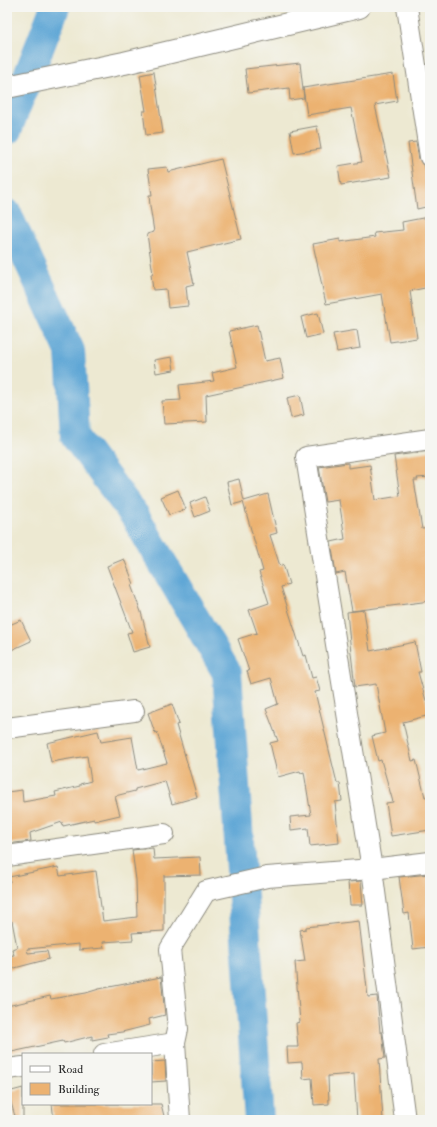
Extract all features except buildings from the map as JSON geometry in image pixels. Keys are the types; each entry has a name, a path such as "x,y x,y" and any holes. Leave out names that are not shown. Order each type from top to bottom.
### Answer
{"main road":[{"path":"7,87 124,63 359,7"}],"street":[{"path":"407,7 430,157"},
{"path":"405,1120 372,869 306,457 430,439"},
{"path":"7,728 134,711"},
{"path":"7,856 164,834"},
{"path":"180,1120 175,1043 178,1029 170,948 206,890 267,877 372,869 430,862"},
{"path":"110,1053 175,1043"},
{"path":"7,1069 22,1067"}],"waterway":[{"path":"7,130 55,7"},
{"path":"7,214 70,351 75,436 135,516 227,673 259,1120"}]}
